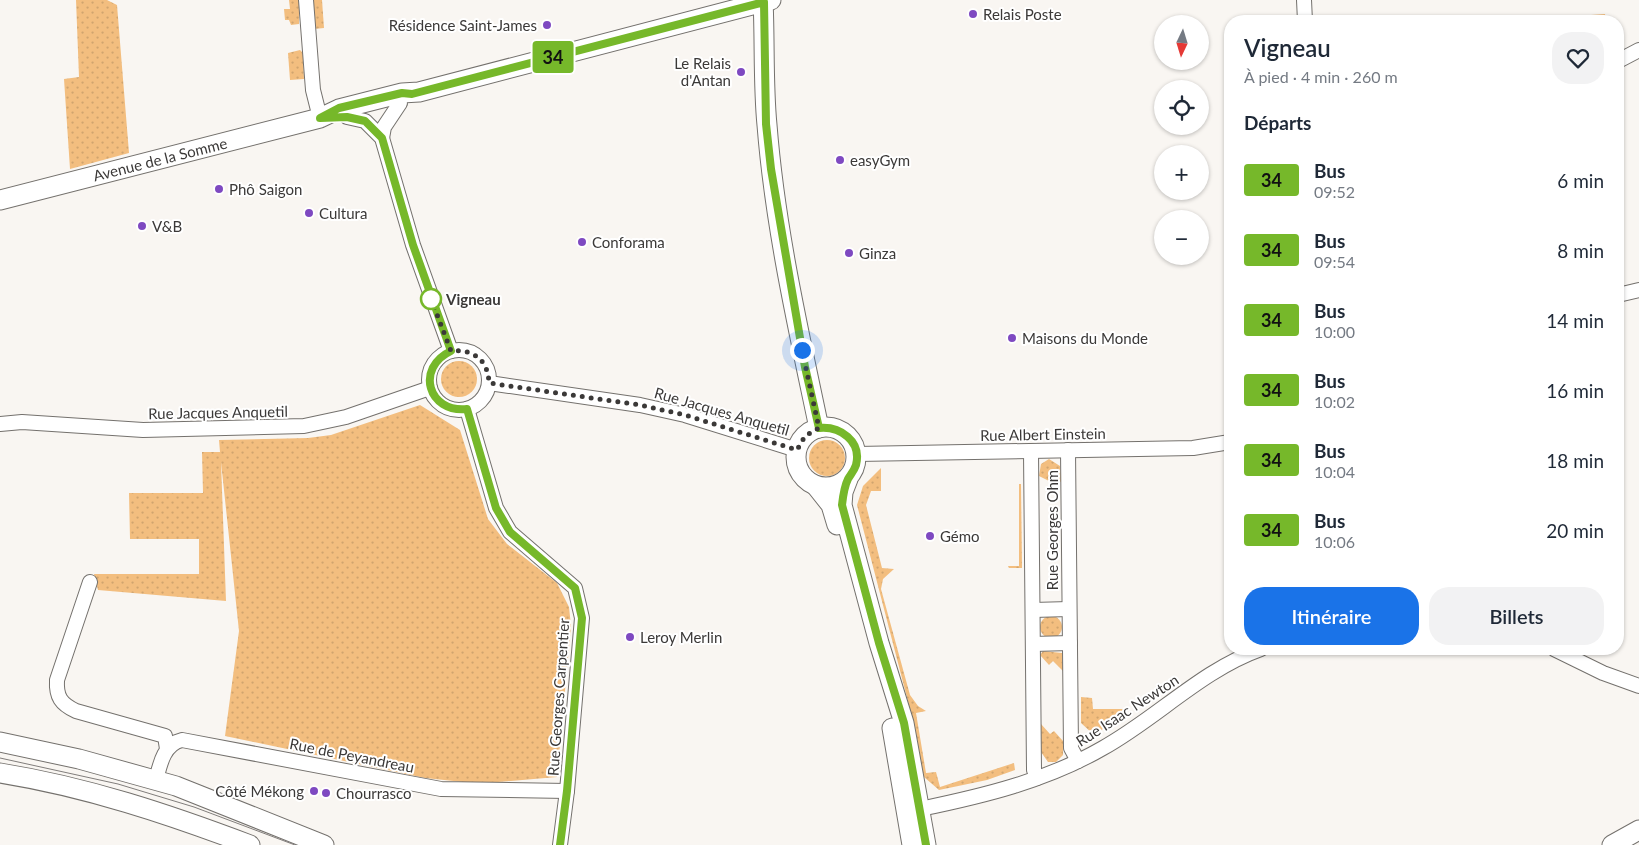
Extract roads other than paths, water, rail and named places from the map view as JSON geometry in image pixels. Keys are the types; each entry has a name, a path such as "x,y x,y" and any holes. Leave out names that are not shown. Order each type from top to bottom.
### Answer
{"main road":[{"name":"Avenue de la Somme","path":"0,200 320,118 347,117 406,98 766,1"},
{"path":"766,1 766,124 771,169 805,367 819,428"},
{"name":"Avenue de la Somme","path":"320,118 339,108 402,93 406,98"},
{"path":"912,845 892,725 831,504 816,486 802,476 796,459 797,450 805,436 819,428 839,430 848,436 857,454 853,472 843,492 842,505 879,643 904,723 926,845"},
{"path":"816,486 833,487 848,479"},
{"path":"0,742 31,748 156,780 207,797 324,845"},
{"path":"0,746 31,748"},
{"path":"0,773 76,788 125,801 189,821 250,845"},
{"path":"1612,845 1639,830"}],"street":[{"path":"306,0 313,90 320,118"},
{"path":"1304,0 1305,15"},
{"path":"1624,58 1639,50"},
{"path":"406,98 384,127 382,138 413,245 451,351"},
{"path":"347,117 365,121 382,138"},
{"path":"1624,294 1639,290"},
{"path":"462,350 478,356 485,363 489,372 489,383 485,396 477,404 467,409 449,408 435,398 430,388 429,377 437,359 451,351 462,350"},
{"name":"Rue Jacques Anquetil","path":"489,383 640,405 685,415 797,450"},
{"name":"Rue Jacques Anquetil","path":"0,424 22,422 142,430 304,426 346,417 430,388"},
{"name":"Rue Georges Carpentier","path":"467,409 496,508 510,532 575,588 582,618 567,791 560,845"},
{"name":"Rue Albert Einstein","path":"857,454 1193,448 1224,443"},
{"name":"Rue Georges Ohm","path":"1068,450 1071,748 1078,761"},
{"name":"Rue Georges Ohm","path":"1031,452 1034,770 1037,778"},
{"path":"90,582 57,680 56,691 64,706 76,711 165,736 167,749 156,780"},
{"name":"Rue Georges Ohm","path":"1033,610 1069,609"},
{"path":"1032,644 1070,643"},
{"name":"Rue Isaac Newton","path":"920,809 986,795 1037,778 1078,761 1119,738 1230,662 1247,655"},
{"path":"1566,655 1602,673 1639,686"},
{"name":"Rue de Peyandreau","path":"167,749 175,742 182,740 441,789 567,791"}],"tram line":[{"path":"0,758 118,784 194,807 295,845"}],"place":[{"name":"Relais Poste","path":"973,14"},
{"name":"Résidence Saint-James","path":"547,25"},
{"name":"Le Relais d'Antan","path":"741,72"},
{"name":"easyGym","path":"840,160"},
{"name":"Phô Saigon","path":"219,189"},
{"name":"Cultura","path":"309,213"},
{"name":"V&B","path":"142,226"},
{"name":"Conforama","path":"582,242"},
{"name":"Ginza","path":"849,253"},
{"name":"Vigneau","path":"431,299"},
{"name":"Maisons du Monde","path":"1012,338"},
{"name":"Gémo","path":"930,536"},
{"name":"Leroy Merlin","path":"630,637"},
{"name":"Côté Mékong","path":"314,791"},
{"name":"Chourrasco","path":"326,793"}]}
